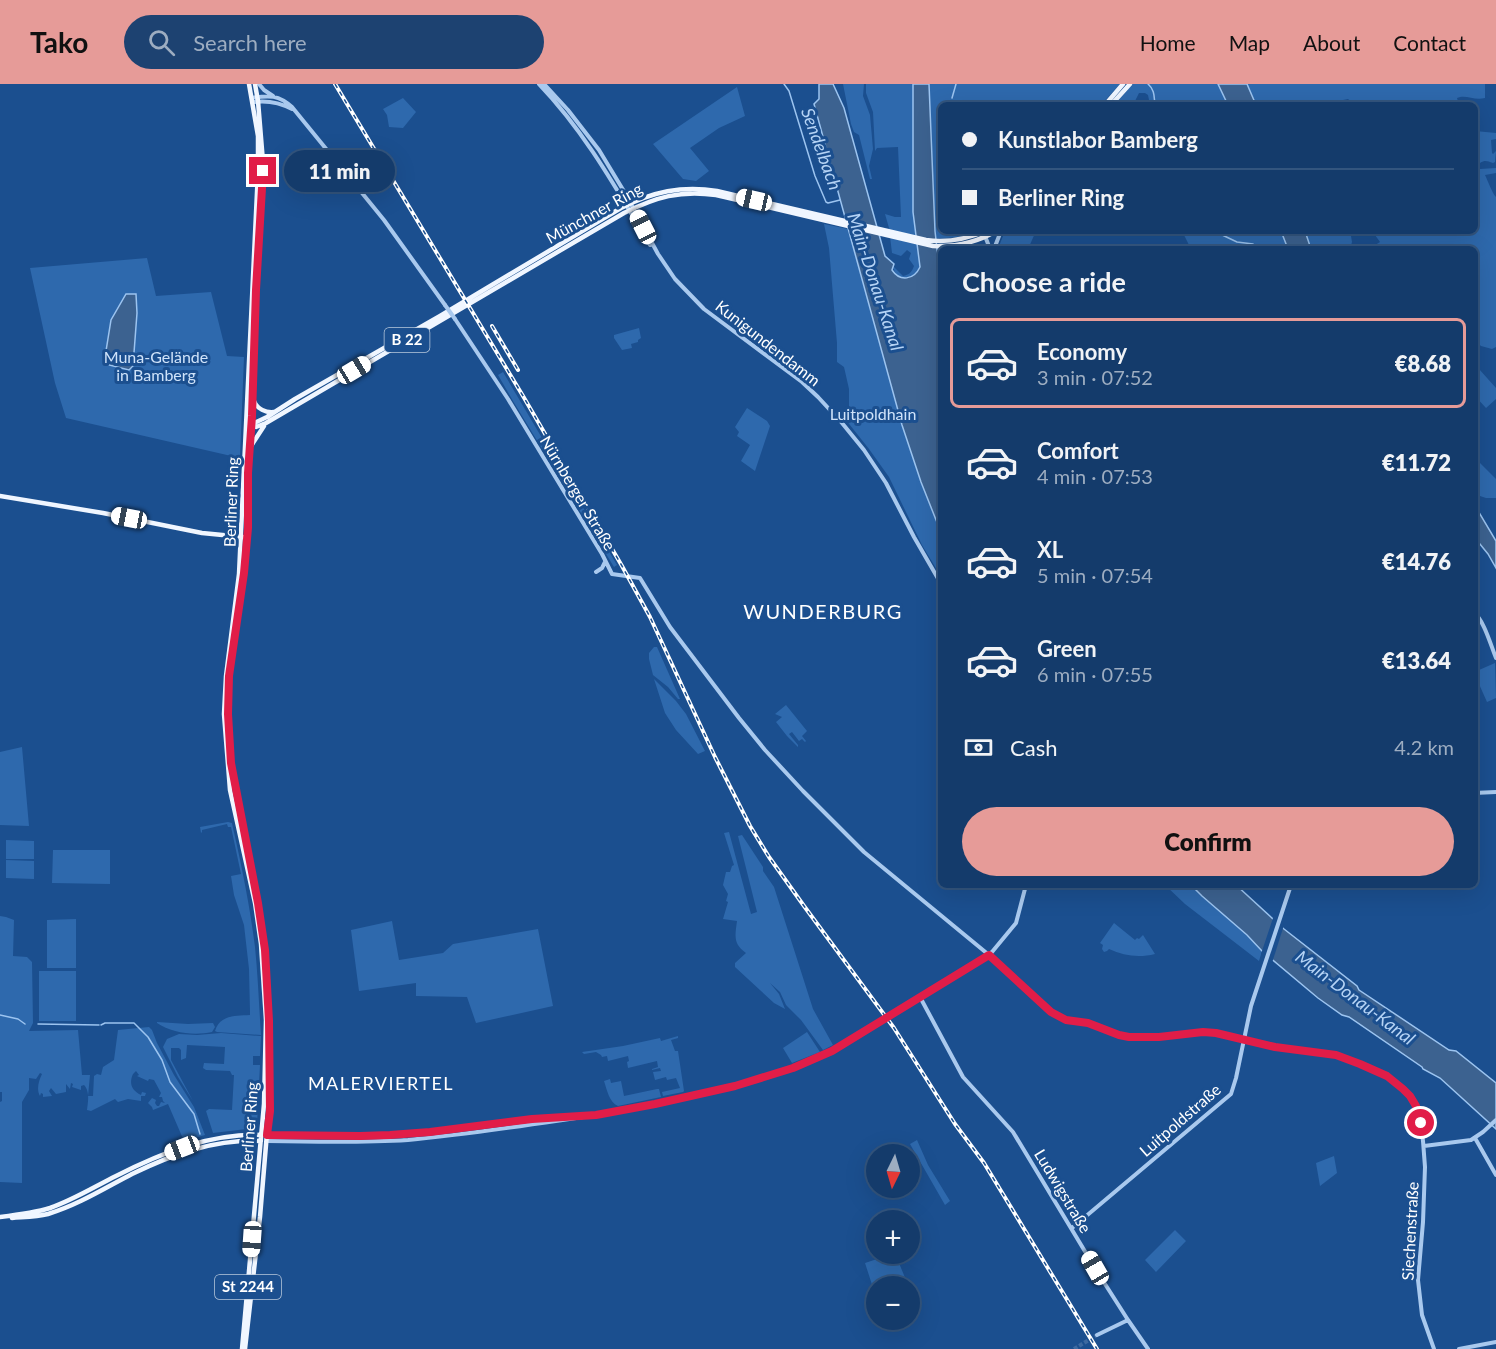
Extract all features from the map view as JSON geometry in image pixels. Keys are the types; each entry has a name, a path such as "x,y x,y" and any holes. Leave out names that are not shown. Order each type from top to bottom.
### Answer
{"main road":[{"name":"Berliner Ring","path":"243,1349 261,1138 266,1045 263,973 255,903 230,790 225,722 226,676 244,537 263,162 255,99 249,84"},
{"name":"Berliner Ring","path":"243,1349 260,1224 270,1104 265,950 231,763 228,732 229,676 244,573 245,432 258,162 255,99 257,84"},
{"path":"1108,102 1122,87 1130,84"},
{"path":"1113,102 1122,87"},
{"name":"Münchner Ring","path":"251,424 630,207 667,196 699,193 732,198 949,244 963,244 983,234"},
{"name":"Münchner Ring","path":"267,423 630,207"},
{"name":"Münchner Ring","path":"949,244 982,234"},
{"path":"252,396 258,408 266,412 277,411"},
{"path":"245,432 251,424 246,419"},
{"path":"249,452 255,437 267,423"},
{"name":"B 22","path":"251,424 258,427 267,423"},
{"path":"0,496 103,513 202,533 244,537"},
{"path":"0,1218 34,1217 47,1214 136,1169 182,1148 208,1140 231,1136 267,1138"}],"street":[{"name":"Nürnberger Straße","path":"257,84 288,103 296,111 384,220 445,304 508,399 612,574 640,578 670,627 738,718 803,791 864,852 989,955 1051,1012 1064,1020 1088,1023 1129,1037 1159,1037 1209,1032 1275,1047 1343,1057 1393,1080 1410,1096 1419,1113"},
{"name":"Kunigundendamm","path":"541,84 586,140 630,207 650,246 675,279 698,303 728,328 792,374 818,397 864,450 886,483 938,579"},
{"path":"255,99 274,96"},
{"path":"255,99 278,103 296,111"},
{"path":"963,244 970,246"},
{"path":"596,572 602,568 605,561"},
{"path":"1478,617 1496,658"},
{"path":"1478,793 1496,792"},
{"path":"267,1138 368,1142 406,1140 543,1124 655,1104 735,1086 802,1064 848,1042 989,955 1016,923 1025,888"},
{"name":"Luitpoldstraße","path":"1072,1228 1229,1096 1233,1088 1251,1006 1290,888"},
{"path":"979,947 980,961"},
{"name":"Ludwigstraße","path":"920,997 961,1074 1013,1132 1148,1349"},
{"name":"Siechenstraße","path":"1419,1113 1425,1167 1418,1280 1422,1315 1434,1349"},
{"path":"267,1138 405,1134 532,1119 596,1115"},
{"path":"1424,1146 1475,1138 1496,1120"},
{"path":"1475,1138 1496,1175"},
{"path":"1097,1335 1128,1320"},
{"path":"1459,1349 1496,1342"}],"green space":[{"path":"843,84 864,84 863,96 870,115 873,149 869,166 872,179 870,179 859,135 854,132 851,124"},
{"path":"866,84 913,84 913,212 920,267 913,275 905,278 898,276 893,266 903,276 909,274 914,266 909,259 911,253 907,250 901,256 892,253 885,214 901,217 898,147 877,148 875,151 873,112 866,93"},
{"path":"929,84 1120,84 1104,102 938,102 938,234 969,234 936,238"},
{"path":"1133,84 1218,84 1227,102 1149,102 1148,95 1139,93 1134,102 1117,102"},
{"path":"1247,84 1485,84 1485,98 1460,97 1457,98 1458,102 1352,102 1348,99 1333,102 1255,102"},
{"path":"737,87 745,116 719,128 690,148 709,171 696,181 683,179 653,144"},
{"path":"403,98 416,112 403,128 389,127 387,115 383,109"},
{"path":"1478,131 1496,133 1496,139 1491,140 1492,153 1496,151 1495,162 1480,163 1478,166"},
{"path":"1478,166 1480,169 1496,168 1496,173 1485,175 1496,197 1496,347 1492,349 1478,343 1478,246 1374,246 1380,242 1375,235 1361,234 1478,234"},
{"name":"Luitpoldhain","path":"824,224 848,229 902,425 938,525 938,572 922,545 889,477 842,415 849,408 849,389 844,367 837,362 829,248"},
{"path":"1004,234 1035,234 1029,246 999,246"},
{"path":"1184,234 1282,234 1287,246 1190,246"},
{"path":"1306,234 1354,234 1351,236 1351,246 1310,246"},
{"name":"Muna-Gelände in Bamberg","path":"147,258 156,296 211,292 227,356 244,357 240,458 66,418 55,383 30,268"},
{"path":"639,328 641,338 638,342 631,344 632,348 622,350 614,335"},
{"path":"1478,370 1496,388 1496,399 1486,408 1478,399"},
{"path":"503,372 617,565 614,567 498,375"},
{"path":"747,408 767,421 770,426 755,471 741,461 750,445 737,436 739,432 735,427"},
{"path":"1478,461 1496,479 1496,498 1478,496"},
{"path":"657,647 680,699 653,675 649,653"},
{"path":"1495,663 1496,698 1487,702 1478,682 1479,670"},
{"path":"654,679 686,714 705,751 698,754 676,730 665,713"},
{"path":"786,705 807,731 802,736 805,742 802,739 799,741 792,732 789,734 798,747 776,722 782,717 775,714"},
{"path":"22,747 29,826 0,825 0,752"},
{"path":"232,823 251,917 261,1035 215,1031 224,1019 250,1015 249,969 244,925 234,895 231,876 241,874 231,827 227,824 202,830 201,833 200,827"},
{"path":"729,832 751,914 757,912 738,836 742,835 774,887 813,1009 833,1045 823,1050 801,1020 786,1005 780,992 770,983 779,994 785,1009 774,1003 735,967 735,963 746,953 736,939 737,921 723,919 728,894 723,885 726,872 730,872 734,865 724,833"},
{"path":"6,840 34,841 34,859 6,859"},
{"path":"53,850 110,850 110,884 52,883"},
{"path":"6,860 34,861 34,879 6,878"},
{"path":"1168,888 1194,888 1262,951 1259,961 1185,904"},
{"path":"0,916 14,920 13,956 27,957 32,962 33,1023 29,1031 78,1030 82,1075 90,1075 88,1096 84,1085 81,1086 81,1090 72,1087 71,1083 70,1089 66,1084 66,1092 56,1094 51,1088 49,1091 52,1096 43,1097 41,1093 40,1096 38,1090 42,1074 40,1073 36,1079 29,1078 29,1090 22,1102 22,1183 0,1182 2,1092 0,1092"},
{"path":"76,919 76,968 47,968 47,920"},
{"path":"392,921 399,960 443,953 453,944 538,929 553,1006 476,1023 467,997 416,996 416,983 359,991 351,930"},
{"path":"1114,923 1135,940 1143,935 1155,954 1132,956 1109,949 1104,952 1103,945 1100,943"},
{"path":"39,971 76,971 76,1021 39,1021"},
{"path":"157,1022 213,1023 215,1027 212,1032 191,1034 169,1029"},
{"path":"149,1027 194,1107 205,1135 184,1141 168,1104 153,1110 148,1103 152,1098 156,1100 157,1106 161,1102 165,1103 162,1097 159,1097 161,1093 154,1080 149,1079 148,1081 137,1076 139,1075 136,1071 131,1083 133,1089 141,1095 142,1092 146,1093 145,1096 141,1096 141,1101 128,1099 118,1102 115,1099 91,1111 87,1110 88,1096 93,1096 94,1076 101,1075 103,1067 114,1060 118,1030"},
{"path":"807,1032 820,1052 792,1063 783,1048"},
{"path":"221,1033 261,1036 260,1056 253,1056 253,1065 260,1065 255,1128 213,1133 206,1111 209,1109 232,1110 234,1075 230,1071 203,1068 204,1063 224,1064 225,1047 187,1045 186,1058 181,1060 181,1050 171,1048 171,1060 193,1101 163,1047 167,1039 179,1034"},
{"path":"678,1036 671,1040 675,1051 678,1051 684,1091 663,1096 662,1092 680,1088 676,1078 667,1080 666,1077 655,1080 653,1072 661,1071 660,1068 652,1070 658,1067 657,1061 628,1068 628,1056 608,1061 607,1056 602,1057 596,1052 584,1054 582,1052 660,1038 661,1041"},
{"path":"610,1079 611,1083 621,1081 624,1096 659,1089 661,1097 618,1106 610,1099 607,1092 604,1081"},
{"path":"920,1147 928,1165 950,1201 945,1205 920,1161"},
{"path":"1334,1156 1337,1173 1320,1186 1316,1163"},
{"path":"1175,1230 1186,1241 1156,1272 1145,1260"},
{"path":"865,1263 899,1264 904,1276 869,1276"}],"water":[{"name":"Main-Donau-Kanal","path":"819,84 833,84 844,108 885,256 894,264 892,270 895,274 907,278 914,275 920,267 913,212 913,84 929,84 938,258 938,525 902,425 814,104 819,99"},
{"path":"1218,84 1247,84 1255,102 1227,102"},
{"path":"1282,234 1306,234 1310,246 1287,246"},
{"path":"126,294 136,294 137,313 133,366 129,370 109,365 106,351 111,320"},
{"path":"1478,511 1496,541 1496,568 1478,542"},
{"name":"Main-Donau-Kanal","path":"1194,888 1239,888 1284,929 1357,986 1359,990 1449,1050 1456,1051 1496,1083 1496,1129 1440,1078 1318,998"}],"pier":[{"path":"1274,915 1284,925 1272,963 1261,954"}],"waterway":[{"name":"Sendelbach","path":"784,84 789,91 815,176 826,202 840,200"},
{"path":"952,98 956,84"},
{"path":"1148,84 1153,91 1155,102"},
{"path":"1220,234 1237,242 1255,246"},
{"path":"0,1015 18,1019 25,1024"},
{"path":"101,1025 134,1023 148,1037 162,1060 170,1082 194,1114 200,1134"},
{"path":"38,1024 99,1025"}],"tunnel":[{"path":"1074,1349 1097,1335"}],"railway":[{"path":"335,84 523,396 622,566 650,617 750,826 769,857 894,1028 955,1124 984,1163 1097,1349"},
{"path":"492,326 518,370"}],"district":[{"name":"WUNDERBURG","path":"823,612"},
{"name":"MALERVIERTEL","path":"381,1084"}],"route":[{"path":"263,171 248,473 248,528 229,676 228,732 231,763 265,950 268,983 270,1111 267,1135 390,1135 532,1119 596,1115 735,1086 793,1068 832,1051 989,955 1051,1012 1066,1020 1088,1023 1129,1037 1216,1033 1275,1047 1343,1057 1393,1080 1410,1096 1419,1113 1421,1123"}]}
